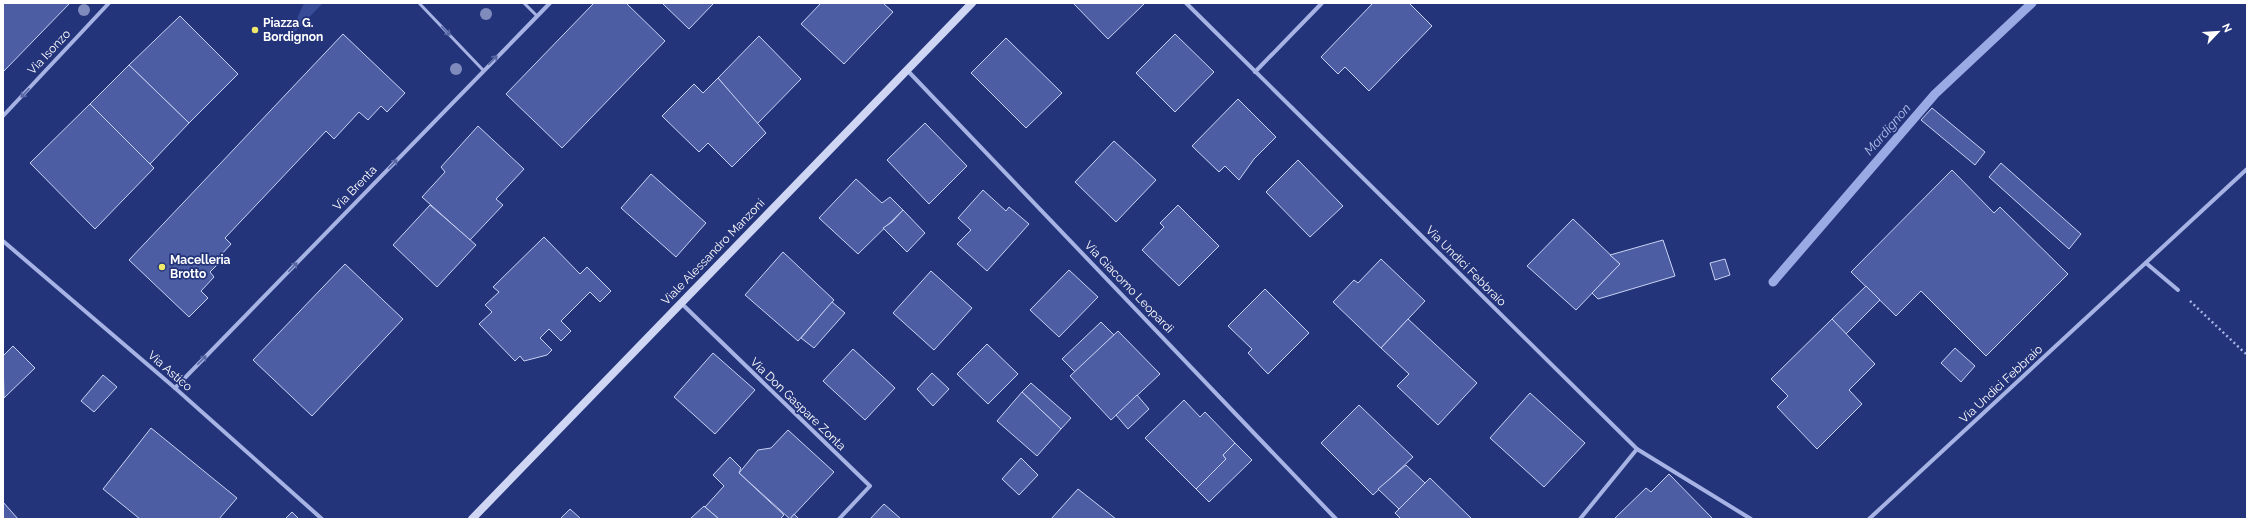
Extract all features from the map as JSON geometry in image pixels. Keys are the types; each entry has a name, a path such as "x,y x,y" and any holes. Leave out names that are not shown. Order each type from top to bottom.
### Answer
{"main road":[{"name":"Viale Alessandro Manzoni","path":"472,519 972,3"}],"street":[{"name":"Via Isonzo","path":"3,116 109,3"},
{"name":"Via Brenta","path":"175,388 483,70 550,3"},
{"name":"Via Undici Febbraio","path":"1186,3 1637,449 1751,519"},
{"path":"1255,72 1322,3"},
{"name":"Via Giacomo Leopardi","path":"907,69 1336,519"},
{"name":"Via Undici Febbraio","path":"1869,519 2247,169"},
{"name":"Via Astico","path":"3,241 175,388 322,519"},
{"path":"2146,263 2178,290"},
{"name":"Via Don Gaspare Zonta","path":"681,303 870,486 839,519"},
{"path":"1580,519 1637,449"}],"lane":[{"path":"419,3 483,70"},
{"path":"524,3 537,16"}],"path":[{"path":"2178,290 2247,355"}],"shaded area":[{"path":"304,3 323,3 288,39"}],"building":[{"path":"3,3 70,3 3,72"},
{"path":"594,3 626,3 665,41 562,148 506,94"},
{"path":"662,3 714,3 689,29"},
{"path":"821,3 883,3 893,12 844,64 801,24"},
{"path":"1073,3 1144,3 1144,4 1108,39"},
{"path":"1373,3 1409,3 1432,26 1369,91 1345,67 1338,74 1321,57"},
{"path":"180,16 238,74 189,123 129,65"},
{"path":"343,34 405,93 387,112 381,106 368,120 359,112 334,139 326,131 225,238 231,244 220,256 223,259 210,272 214,277 201,291 208,298 189,317 129,260"},
{"path":"1175,34 1214,72 1175,112 1136,73"},
{"path":"759,36 801,79 757,124 718,78"},
{"path":"1006,38 1062,93 1026,128 971,73"},
{"path":"129,65 189,123 150,164 90,104"},
{"path":"718,78 766,133 732,167 708,143 699,152 662,116 694,84 703,93"},
{"path":"1238,99 1276,137 1254,159 1239,180 1225,166 1219,172 1192,146"},
{"path":"90,104 154,168 95,229 30,163"},
{"path":"1932,108 1985,152 1975,165 1921,120"},
{"path":"925,123 967,166 929,204 887,160"},
{"path":"478,126 524,169 496,199 503,205 470,240 422,197 445,172 441,167"},
{"path":"1114,141 1156,180 1116,222 1075,182"},
{"path":"1298,160 1343,206 1310,237 1266,192"},
{"path":"2001,163 2081,234 2069,249 1989,177"},
{"path":"1952,170 1994,213 2000,207 2068,274 1986,356 1921,291 1896,316 1851,272"},
{"path":"651,174 706,223 676,257 621,208"},
{"path":"856,179 882,203 890,197 903,210 858,254 819,218"},
{"path":"983,190 1006,211 1009,207 1029,224 987,271 957,244 971,230 958,218"},
{"path":"430,205 476,245 437,287 393,245"},
{"path":"1178,205 1219,246 1179,286 1142,250 1164,227 1160,223"},
{"path":"903,210 925,233 907,252 883,228 892,222"},
{"path":"1573,219 1620,264 1576,310 1527,266"},
{"path":"544,237 580,274 587,267 611,291 600,302 590,292 561,321 571,331 561,341 549,329 540,338 552,350 547,355 524,361 520,356 515,361 479,324 492,312 485,305 499,292 493,287"},
{"path":"1663,240 1675,276 1598,299 1592,293 1620,264 1610,255"},
{"path":"783,252 834,300 798,341 745,295"},
{"path":"1381,259 1425,301 1381,348 1333,302 1354,280 1358,283"},
{"path":"1725,259 1730,275 1715,280 1710,263"},
{"path":"345,264 403,319 312,416 253,360"},
{"path":"1069,270 1098,297 1059,337 1030,310"},
{"path":"931,271 972,308 934,350 893,313"},
{"path":"1866,286 1880,300 1845,335 1832,319"},
{"path":"1265,289 1309,333 1268,374 1248,353 1252,349 1228,326"},
{"path":"832,302 845,313 814,348 801,338"},
{"path":"1408,319 1477,383 1438,425 1397,386 1409,374 1381,348"},
{"path":"1832,319 1875,364 1849,390 1862,404 1817,449 1777,407 1788,396 1771,379"},
{"path":"1101,322 1114,335 1075,372 1062,359"},
{"path":"1118,331 1160,374 1111,420 1070,376"},
{"path":"987,344 1018,374 988,404 957,374"},
{"path":"13,346 35,368 4,398 3,356"},
{"path":"1955,348 1975,366 1961,382 1941,363"},
{"path":"853,349 895,388 865,420 823,381"},
{"path":"713,353 755,390 715,434 674,397"},
{"path":"932,373 949,389 933,406 917,389"},
{"path":"103,375 117,387 94,412 81,401"},
{"path":"1031,383 1071,418 1061,429 1022,392"},
{"path":"1022,392 1061,429 1037,456 997,421"},
{"path":"1530,393 1585,443 1544,487 1490,438"},
{"path":"1137,395 1149,409 1128,429 1116,415"},
{"path":"1184,400 1200,417 1205,412 1235,443 1223,455 1226,459 1196,489 1145,438"},
{"path":"1359,405 1413,457 1373,495 1321,443"},
{"path":"151,428 237,498 219,519 140,519 103,489"},
{"path":"788,430 834,472 790,519 739,473 758,450 771,448"},
{"path":"1235,443 1252,460 1209,502 1196,489 1226,459 1223,455"},
{"path":"730,457 741,468 739,473 784,515 780,519 719,519 705,507 724,486 713,475"},
{"path":"1021,458 1038,475 1019,495 1002,479"},
{"path":"1406,465 1425,483 1399,509 1378,489"},
{"path":"1669,474 1713,519 1614,519 1646,488 1651,492"},
{"path":"1430,478 1472,519 1401,519 1395,513"},
{"path":"1078,489 1116,519 1051,519"},
{"path":"3,502 18,519 3,519"},
{"path":"884,504 901,519 870,519"},
{"path":"704,506 705,507 719,519 690,519"},
{"path":"570,509 581,519 560,519"},
{"path":"292,512 299,519 285,519"},
{"path":"794,514 799,519 790,519"}],"waterway":[{"name":"Mardignon","path":"1773,282 1935,94 2032,3"}],"place":[{"name":"Piazza G. Bordignon","path":"255,30"},
{"name":"Macelleria Brotto","path":"162,267"}]}
